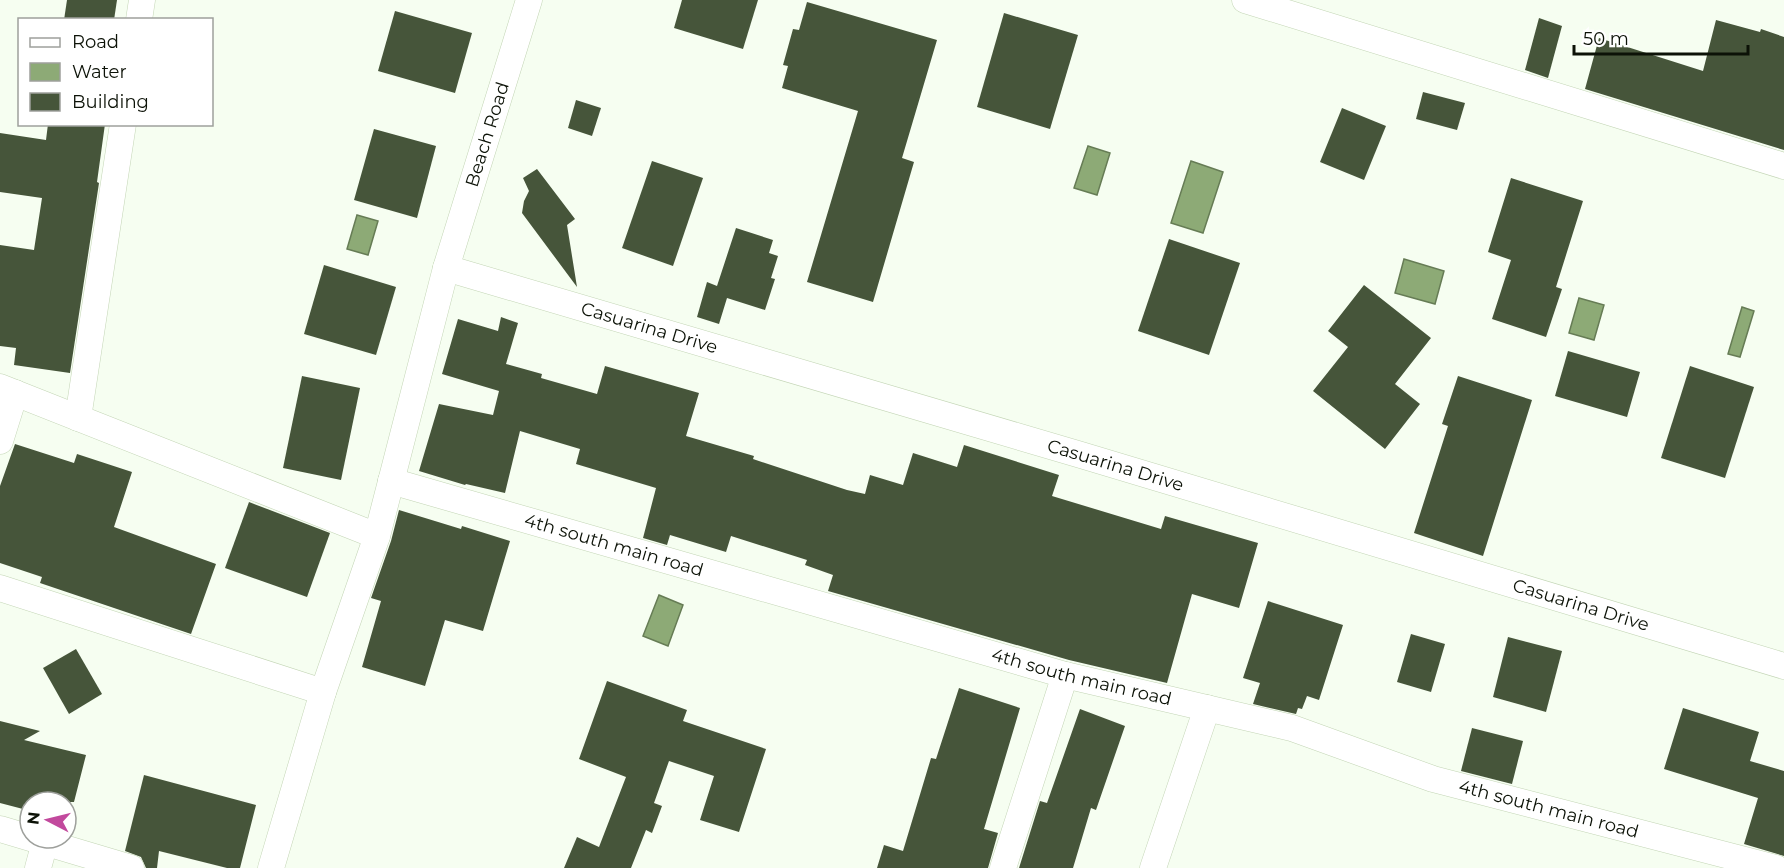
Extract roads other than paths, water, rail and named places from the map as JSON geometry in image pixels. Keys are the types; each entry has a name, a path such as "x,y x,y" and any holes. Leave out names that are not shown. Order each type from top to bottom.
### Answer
{"street":[{"path":"139,18 142,0"},
{"name":"Beach Road","path":"271,868 322,692 376,536 446,268 529,0"},
{"path":"1245,0 1784,166"},
{"path":"78,418 123,126"},
{"name":"Casuarina Drive","path":"446,268 1104,461 1784,666"},
{"path":"0,441 8,390 376,536"},
{"name":"4th south main road","path":"391,481 1065,675 1292,728 1433,779 1776,868"},
{"path":"0,588 322,692"},
{"path":"1003,868 1065,675"},
{"path":"1153,868 1207,708"},
{"path":"0,830 18,835"},
{"path":"39,868 43,850"},
{"path":"71,850 131,868"}],"water":[{"path":"1088,146 1110,153 1097,195 1074,188"},
{"path":"1191,161 1223,172 1203,233 1171,223"},
{"path":"357,215 378,221 368,255 347,249"},
{"path":"1404,259 1444,271 1435,304 1395,293"},
{"path":"1579,298 1604,305 1594,340 1569,333"},
{"path":"1742,307 1754,311 1740,357 1728,354"},
{"path":"659,595 683,605 668,646 643,636"}]}
